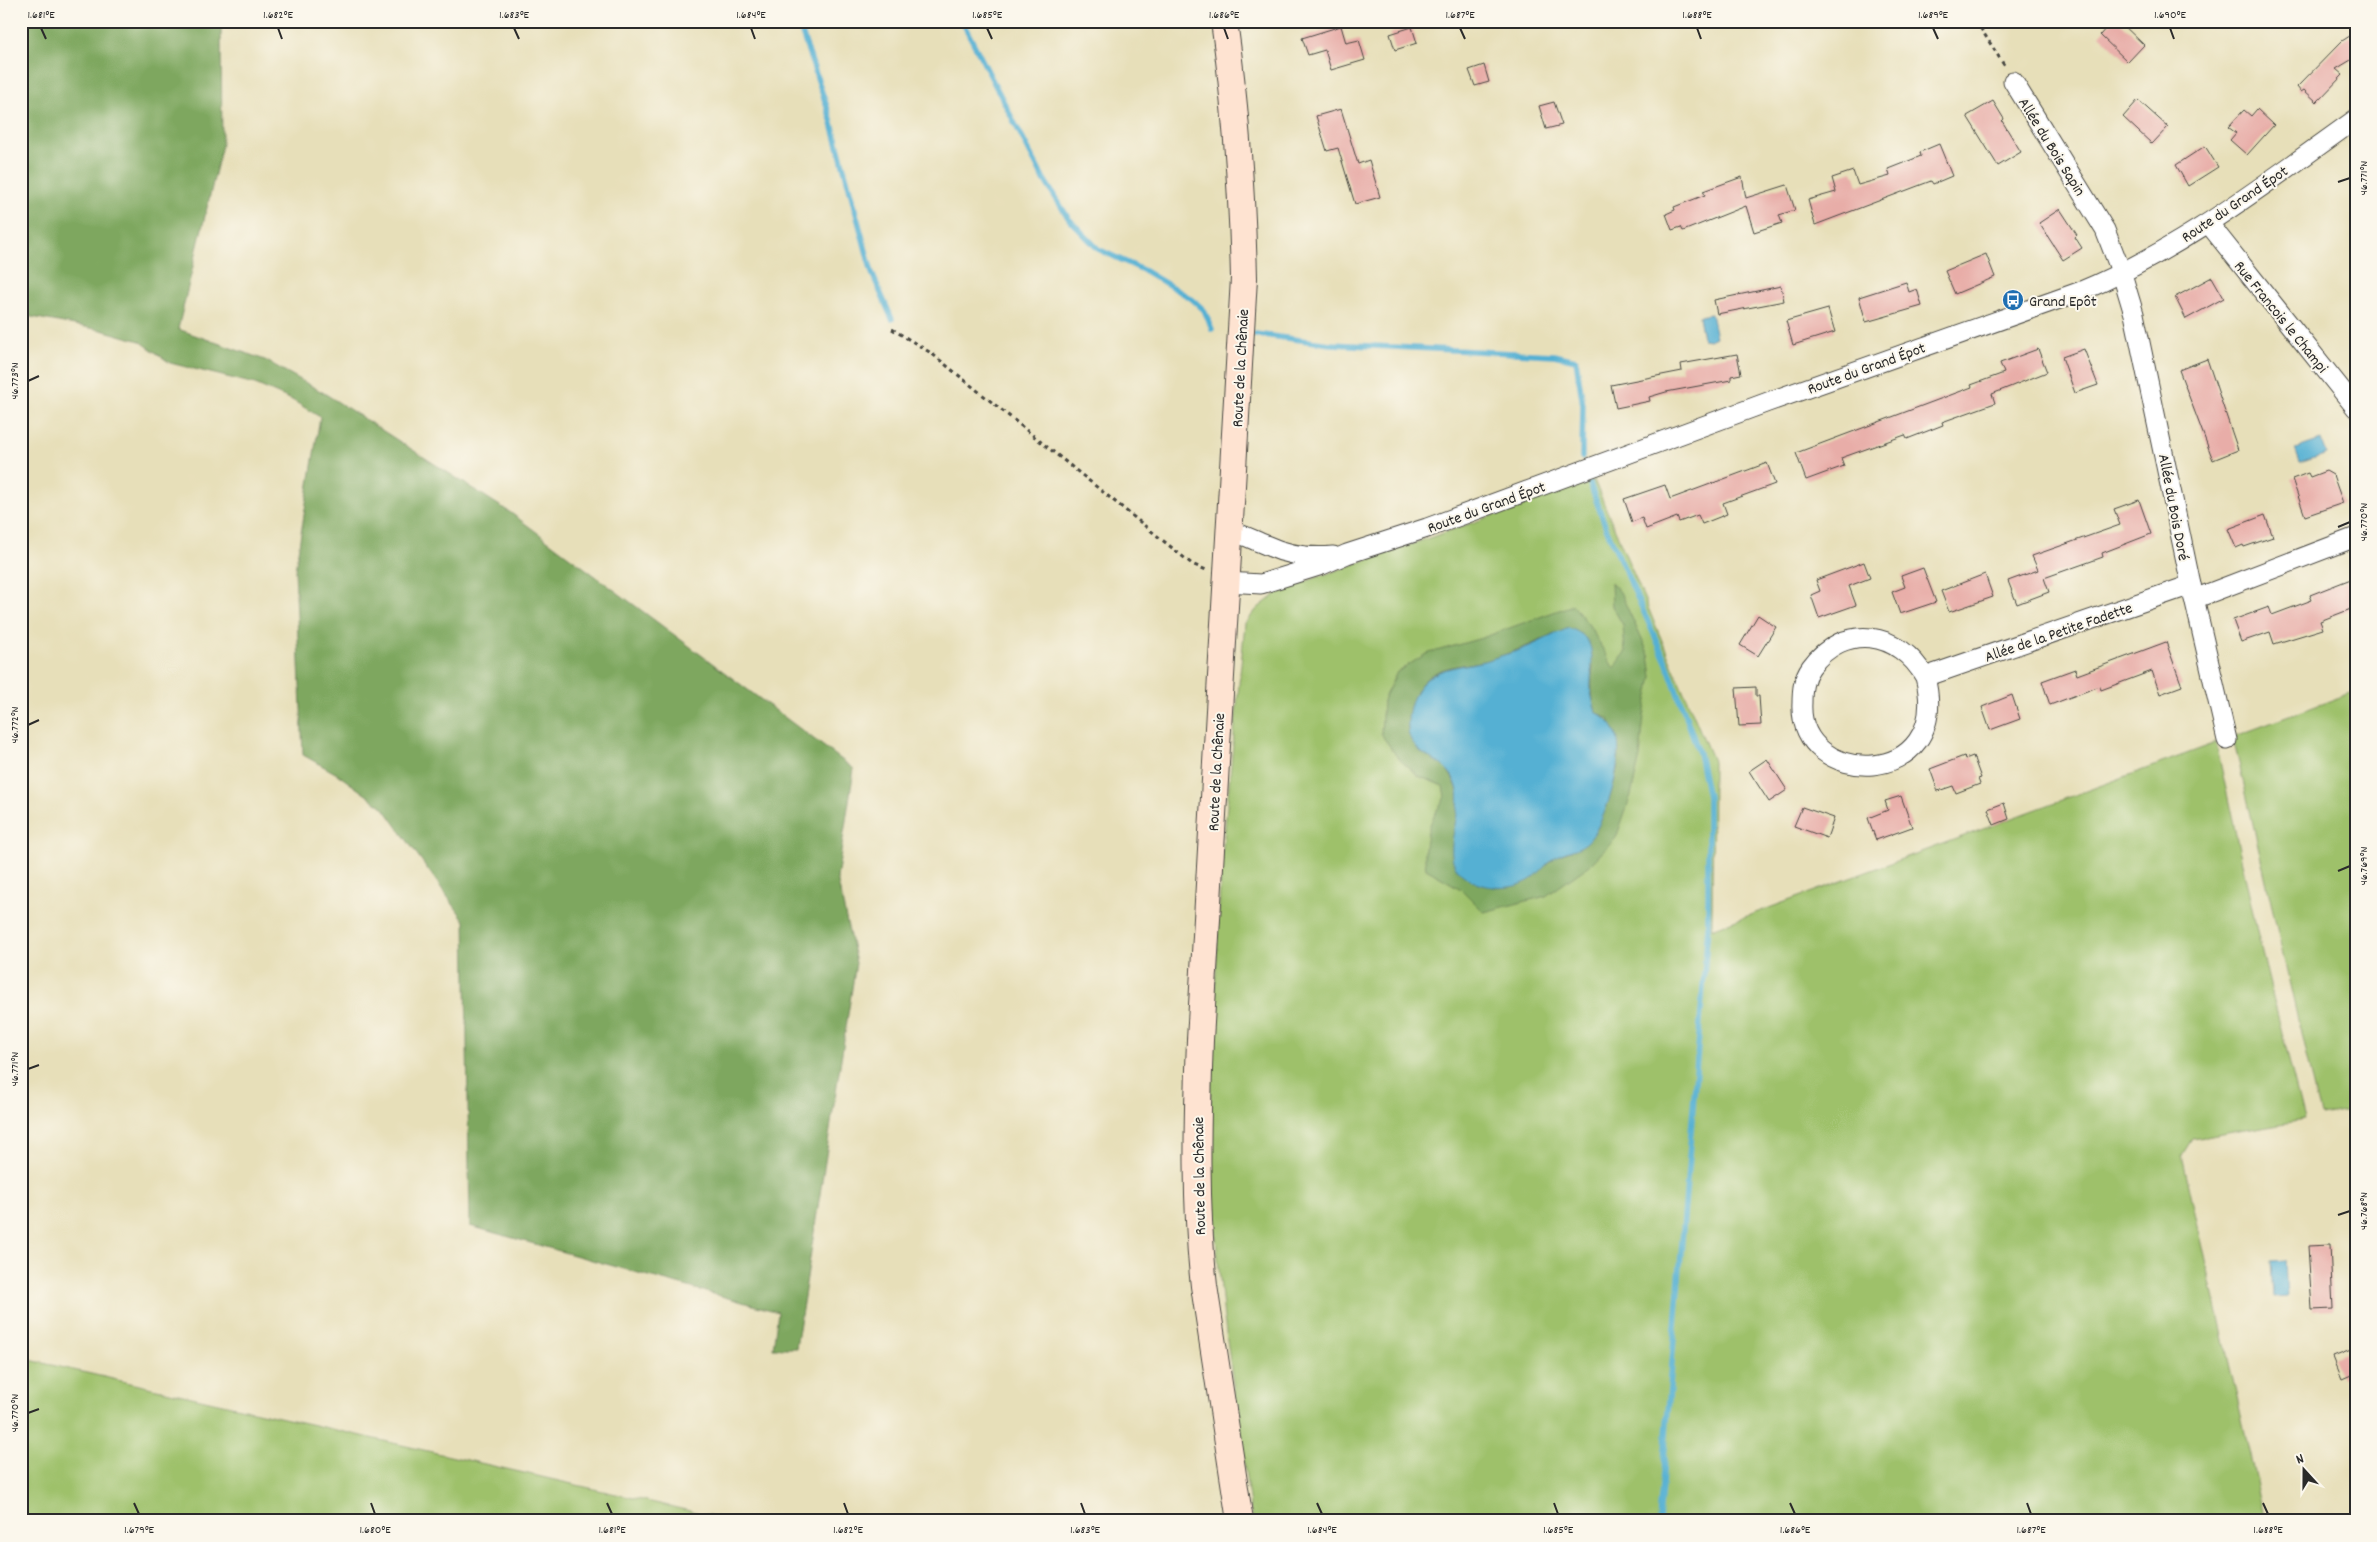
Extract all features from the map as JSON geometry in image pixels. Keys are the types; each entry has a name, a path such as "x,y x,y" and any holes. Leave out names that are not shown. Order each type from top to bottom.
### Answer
{"main road":[{"name":"Route de la Chênaie","path":"1224,21 1233,88 1241,176 1244,278 1200,1040 1197,1173 1200,1250 1204,1286 1240,1521"}],"street":[{"name":"Allée du Bois Sapin","path":"2013,81 2105,230 2122,274"},
{"name":"Route du Grand Épot","path":"1226,578 1261,584 1322,566 1347,554 1418,531 1768,402 2078,292 2122,274 2209,224 2356,119"},
{"name":"Rue Francois le Champi","path":"2209,224 2356,408"},
{"name":"Allée du Bois Doré","path":"2122,274 2134,314 2147,371 2193,592 2227,740"},
{"name":"Route du Grand Épot","path":"1229,531 1245,535 1267,546 1290,554 1314,557 1347,554"},
{"name":"Allée de la Petite Fadette","path":"1925,677 2193,592 2356,537"},
{"path":"1858,638 1879,638 1906,651 1917,662 1925,677 1930,696 1929,716 1925,728 1916,743 1897,758 1869,767 1849,765 1832,757 1817,745 1809,733 1801,711 1803,685 1818,657 1834,645 1858,638"}],"path":[{"name":"Allée du Bois Sapin","path":"1976,21 2013,81"},
{"path":"892,329 931,353 1192,564 1226,578"}],"green space":[{"path":"21,21 221,21 222,145 178,329 265,360 324,393 511,513 854,769 837,878 856,963 796,1348 773,1348 778,1312 470,1226 465,921 383,807 337,774 303,755 295,570 320,417 292,400 255,384 170,363 140,341 101,330 21,315"},
{"path":"1594,480 1713,761 1712,929 2216,743 2260,945 2304,1120 2192,1139 2182,1155 2265,1521 1252,1521 1224,1318 1211,1190 1210,1100 1221,867 1245,623 1258,608 1281,590"},
{"path":"1611,582 1620,592 1649,655 1652,677 1644,715 1640,757 1631,795 1616,838 1590,865 1546,896 1484,912 1461,889 1426,869 1426,839 1431,823 1445,797 1443,786 1418,776 1398,758 1381,734 1383,700 1397,672 1426,654 1482,638 1573,605 1589,625 1614,669 1625,653 1623,625 1612,606","holes":["1553,634 1593,666 1592,689 1596,712 1609,719 1618,746 1618,765 1614,783 1596,831 1571,851 1556,856 1544,867 1454,834 1459,802 1458,791 1444,764 1408,716 1414,696 1422,683 1433,674 1448,668 1480,662 1513,652"]},
{"path":"2356,691 2356,1110 2320,1116 2233,737"},
{"path":"21,1358 734,1521 21,1521"}],"water":[{"path":"1711,314 1716,337 1710,340 1703,339 1699,316"},
{"path":"2321,440 2326,454 2300,463 2295,449"},
{"path":"1569,628 1578,632 1589,643 1592,656 1591,689 1596,712 1611,725 1618,740 1617,768 1608,803 1596,831 1586,843 1555,857 1530,880 1512,887 1502,888 1482,885 1464,876 1457,869 1453,861 1452,842 1458,810 1458,791 1449,772 1422,753 1411,740 1408,728 1410,707 1415,694 1422,684 1439,672 1517,651"},
{"path":"2285,1261 2287,1297 2273,1298 2271,1262"}],"building":[{"path":"2112,21 2119,21 2144,45 2128,62 2100,35"},
{"path":"1341,26 1346,43 1359,40 1365,60 1331,70 1325,50 1308,55 1302,38"},
{"path":"1412,27 1417,43 1395,50 1390,34"},
{"path":"2356,32 2356,57 2336,69 2343,75 2317,102 2304,90 2301,92 2297,87 2342,41"},
{"path":"1484,65 1489,82 1475,86 1469,70"},
{"path":"2138,100 2168,127 2152,144 2123,117"},
{"path":"1993,101 2004,119 2002,121 2021,152 1998,166 1967,116"},
{"path":"1554,102 1562,125 1546,129 1539,106"},
{"path":"1341,109 1358,164 1369,160 1380,197 1355,204 1338,148 1327,151 1316,116"},
{"path":"2257,109 2274,125 2247,155 2230,140 2236,133 2228,127 2244,110 2251,116"},
{"path":"1939,144 1952,176 1933,184 1931,181 1815,225 1808,200 1836,192 1832,178 1853,171 1858,185 1890,176 1888,169 1921,156 1920,152"},
{"path":"2205,146 2218,167 2188,186 2176,165"},
{"path":"1742,177 1746,198 1787,185 1795,210 1779,215 1782,223 1754,232 1746,206 1683,231 1681,227 1672,230 1666,214 1675,210 1674,207 1705,195 1703,191"},
{"path":"2060,209 2077,235 2075,237 2082,248 2063,260 2039,223"},
{"path":"1986,254 1995,277 1955,294 1945,271"},
{"path":"2212,277 2224,298 2186,319 2175,297"},
{"path":"1906,282 1909,292 1917,289 1922,306 1866,322 1859,297"},
{"path":"1781,286 1784,301 1717,314 1714,300"},
{"path":"1828,309 1835,332 1793,345 1786,321"},
{"path":"2038,349 2047,372 1992,394 1995,403 1942,422 1943,425 1907,439 1905,435 1841,458 1844,466 1806,480 1796,453 1972,387 1971,385 2004,373 2000,363"},
{"path":"2084,349 2098,385 2075,393 2062,357"},
{"path":"1737,354 1741,374 1731,376 1731,380 1666,392 1649,397 1650,401 1616,408 1611,385 1682,371 1681,364"},
{"path":"2207,359 2238,450 2213,460 2179,370"},
{"path":"1767,463 1775,484 1723,503 1727,514 1702,524 1698,515 1679,522 1677,517 1646,529 1642,518 1632,522 1624,499 1665,485 1670,499"},
{"path":"2326,471 2333,475 2343,503 2305,516 2292,479 2308,473 2310,477"},
{"path":"2139,500 2151,534 2102,553 2103,557 2044,578 2049,592 2017,604 2008,581 2038,570 2032,556 2120,525 2114,509"},
{"path":"2265,515 2273,537 2236,548 2228,529"},
{"path":"1864,562 1870,578 1849,586 1856,605 1819,618 1811,595 1820,591 1816,580"},
{"path":"1923,568 1936,602 1900,614 1892,592 1905,587 1901,576"},
{"path":"1985,574 1993,597 1949,612 1941,591"},
{"path":"2356,577 2356,607 2320,621 2323,629 2274,644 2270,632 2241,642 2233,620 2269,607 2272,615 2312,600 2310,595"},
{"path":"1758,615 1776,627 1758,656 1740,645"},
{"path":"2166,642 2182,686 2160,694 2152,671 2101,690 2100,686 2050,705 2042,681 2075,669 2077,675"},
{"path":"1756,687 1756,696 1759,696 1761,725 1739,726 1736,688"},
{"path":"2012,695 2020,719 1990,730 1982,707"},
{"path":"1964,756 1965,759 1973,756 1981,778 1978,779 1980,784 1956,793 1953,786 1938,791 1930,769"},
{"path":"1767,759 1787,790 1769,802 1749,771"},
{"path":"1901,796 1912,827 1876,840 1868,818 1888,810 1885,801"},
{"path":"2004,803 2009,819 1994,825 1988,809"},
{"path":"1802,807 1834,818 1827,838 1794,826"},
{"path":"2330,1245 2333,1309 2312,1310 2308,1246"},
{"path":"2356,1348 2356,1373 2342,1379 2333,1357"}],"waterway":[{"path":"798,21 830,116 872,273 892,319"},
{"path":"962,21 1042,176 1069,219 1098,249 1145,271 1192,299 1204,310 1212,329"},
{"path":"1255,334 1331,344 1554,355 1576,360 1583,405 1582,457"},
{"path":"1590,484 1607,530 1667,664 1699,753 1708,797 1708,926 1659,1521"}],"place":[{"name":"Grand Epôt","path":"2013,300"}]}
